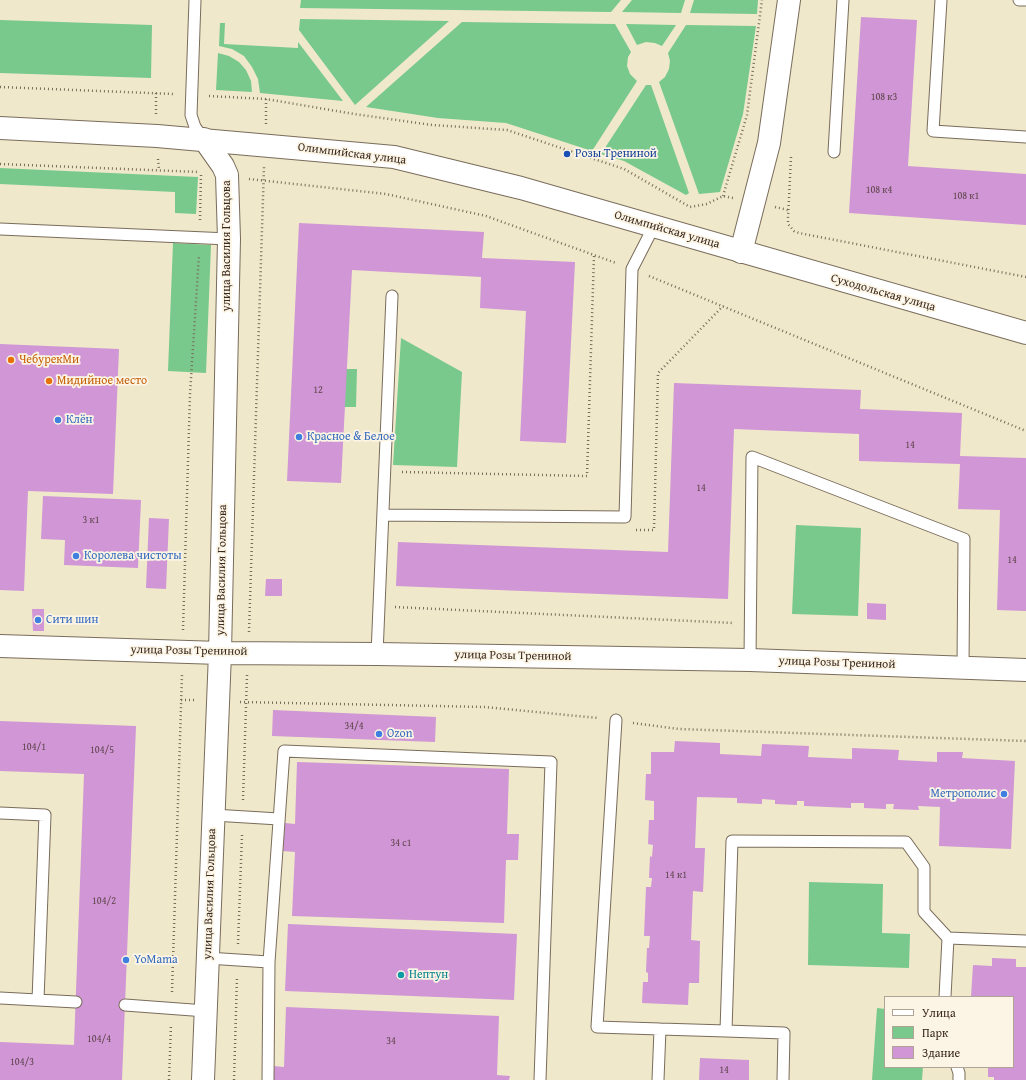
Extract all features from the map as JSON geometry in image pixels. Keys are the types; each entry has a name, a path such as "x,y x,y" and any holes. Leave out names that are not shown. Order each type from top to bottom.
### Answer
{"street":[{"path":"741,252 769,144 789,0"},
{"name":"Олимпийская улица","path":"0,128 204,139 394,157 521,188 741,252"},
{"name":"улица Василия Гольцова","path":"203,1080 220,653 229,239 227,175 223,166 204,139"},
{"name":"Суходольская улица","path":"741,252 1026,333"},
{"name":"улица Розы Трениной","path":"0,646 220,653 248,652 750,660 1026,670"}],"lane":[{"path":"195,0 191,115 195,127 204,139"},
{"path":"834,152 843,0"},
{"path":"941,0 933,131 1026,136"},
{"path":"1019,0 1026,0"},
{"path":"384,515 625,517 632,269 654,226"},
{"path":"0,229 229,239"},
{"path":"377,654 392,296"},
{"path":"750,660 752,457 964,539 963,667"},
{"path":"616,720 597,1027 784,1033 782,1080"},
{"path":"268,1080 269,962 284,751 550,762 540,1080"},
{"path":"0,813 45,815 38,1000"},
{"path":"213,815 279,819"},
{"path":"726,1031 732,841 906,842 924,867 924,912 948,938 1026,941"},
{"path":"945,996 948,938"},
{"path":"207,958 269,962"},
{"path":"0,998 76,1002"},
{"path":"125,1005 206,1011"},
{"path":"658,1080 660,1029"},
{"path":"957,1068 959,1080"}],"path":[{"path":"723,196 747,114 762,0"},
{"path":"0,87 191,94 266,99 354,114 432,125 507,130 624,169 690,206 707,204 723,196 788,210"},
{"path":"234,1080 266,99"},
{"path":"791,156 788,224 790,228 798,233 1026,277"},
{"path":"0,164 201,172 200,238 190,394 169,1080"},
{"path":"395,472 586,476 594,255"}],"green space":[{"path":"301,0 621,0 611,12 300,8"},
{"path":"632,0 685,0 681,13 622,12"},
{"path":"694,0 758,0 757,14 690,13"},
{"path":"300,19 449,21 355,105 299,30"},
{"path":"0,20 152,25 151,78 0,73"},
{"path":"462,22 615,24 631,52 628,57 627,66 630,74 637,81 592,151 506,123 438,118 366,107"},
{"path":"220,23 225,23 224,44 298,48 298,42 343,101 260,93 258,79 244,56 232,49 219,46"},
{"path":"626,24 676,25 662,46 655,43 646,42 637,45"},
{"path":"686,25 756,26 743,114 720,192 699,194 659,82 665,77 669,69 670,61 668,53"},
{"path":"218,53 229,56 239,62 246,70 251,81 252,92 216,90"},
{"path":"646,85 651,85 689,193 686,195 624,161 601,154"},
{"path":"0,168 198,177 196,214 175,213 175,192 0,184"},
{"path":"173,243 211,245 206,373 168,371"},
{"path":"401,338 462,372 457,467 393,465"},
{"path":"346,369 357,369 356,407 344,407"},
{"path":"796,525 861,528 858,616 792,614"},
{"path":"809,882 883,884 882,933 910,934 909,968 808,965"},
{"path":"877,1008 884,1009 884,1068 923,1068 922,1080 872,1080"}],"building":[{"path":"861,17 917,20 908,166 1026,174 1026,225 849,213"},
{"path":"299,223 484,232 482,258 575,262 566,443 520,441 526,311 480,308 481,277 352,270 341,483 287,481"},
{"name":"Клён","path":"0,344 119,349 113,494 28,491 24,591 0,590"},
{"path":"674,383 861,390 860,409 962,413 960,456 1026,458 1026,611 997,610 1000,510 958,509 960,464 859,461 859,434 734,429 728,599 396,586 398,542 668,552"},
{"path":"43,496 141,500 138,568 64,565 65,540 41,539"},
{"path":"149,518 169,519 166,589 146,588"},
{"path":"266,579 282,579 282,596 265,596"},
{"path":"867,603 886,604 886,620 867,619"},
{"name":"Сити шин","path":"32,609 44,609 44,631 33,631"},
{"path":"273,710 436,717 435,742 272,736"},
{"path":"0,721 136,726 122,1080 0,1080 0,1042 74,1045 84,774 0,771"},
{"path":"675,741 720,743 720,754 761,756 762,744 809,746 808,757 852,759 852,748 899,750 898,760 937,762 937,752 963,752 962,758 1015,761 1011,849 939,846 940,807 918,806 919,810 893,809 894,804 886,804 886,809 864,808 864,803 851,803 851,808 804,806 804,801 797,801 797,805 775,804 775,800 762,799 762,804 737,803 737,798 697,797 695,848 705,848 703,892 693,891 691,940 700,941 699,983 689,983 688,1005 642,1003 643,982 648,982 648,973 646,972 647,948 649,948 650,936 644,936 646,887 651,887 652,878 649,878 650,856 652,857 653,845 648,844 649,820 654,820 654,801 645,800 646,774 651,774 651,752 674,752"},
{"path":"297,762 509,769 507,834 519,834 518,860 506,860 504,923 292,916 295,852 283,851 285,823 295,824"},
{"name":"Нептун","path":"288,924 517,934 514,1000 285,991"},
{"path":"992,958 1016,959 1016,967 1026,967 1026,1080 994,1080 994,1077 988,1077 988,1068 1014,1068 1014,996 971,996 973,965 992,966"},
{"path":"286,1007 499,1016 497,1075 510,1076 509,1080 272,1080 273,1066 284,1067"},
{"path":"700,1058 749,1060 749,1080 699,1080"}],"place":[{"name":"Розы Трениной","path":"567,154"},
{"name":"ЧебурекМи","path":"11,360"},
{"name":"Мидийное место","path":"49,381"},
{"name":"Клён","path":"58,420"},
{"name":"Красное & Белое","path":"299,437"},
{"name":"Королева чистоты","path":"76,556"},
{"name":"Сити шин","path":"38,620"},
{"name":"Ozon","path":"379,734"},
{"name":"Метрополис","path":"1004,794"},
{"name":"YoMama","path":"126,960"},
{"name":"Нептун","path":"401,975"}]}
